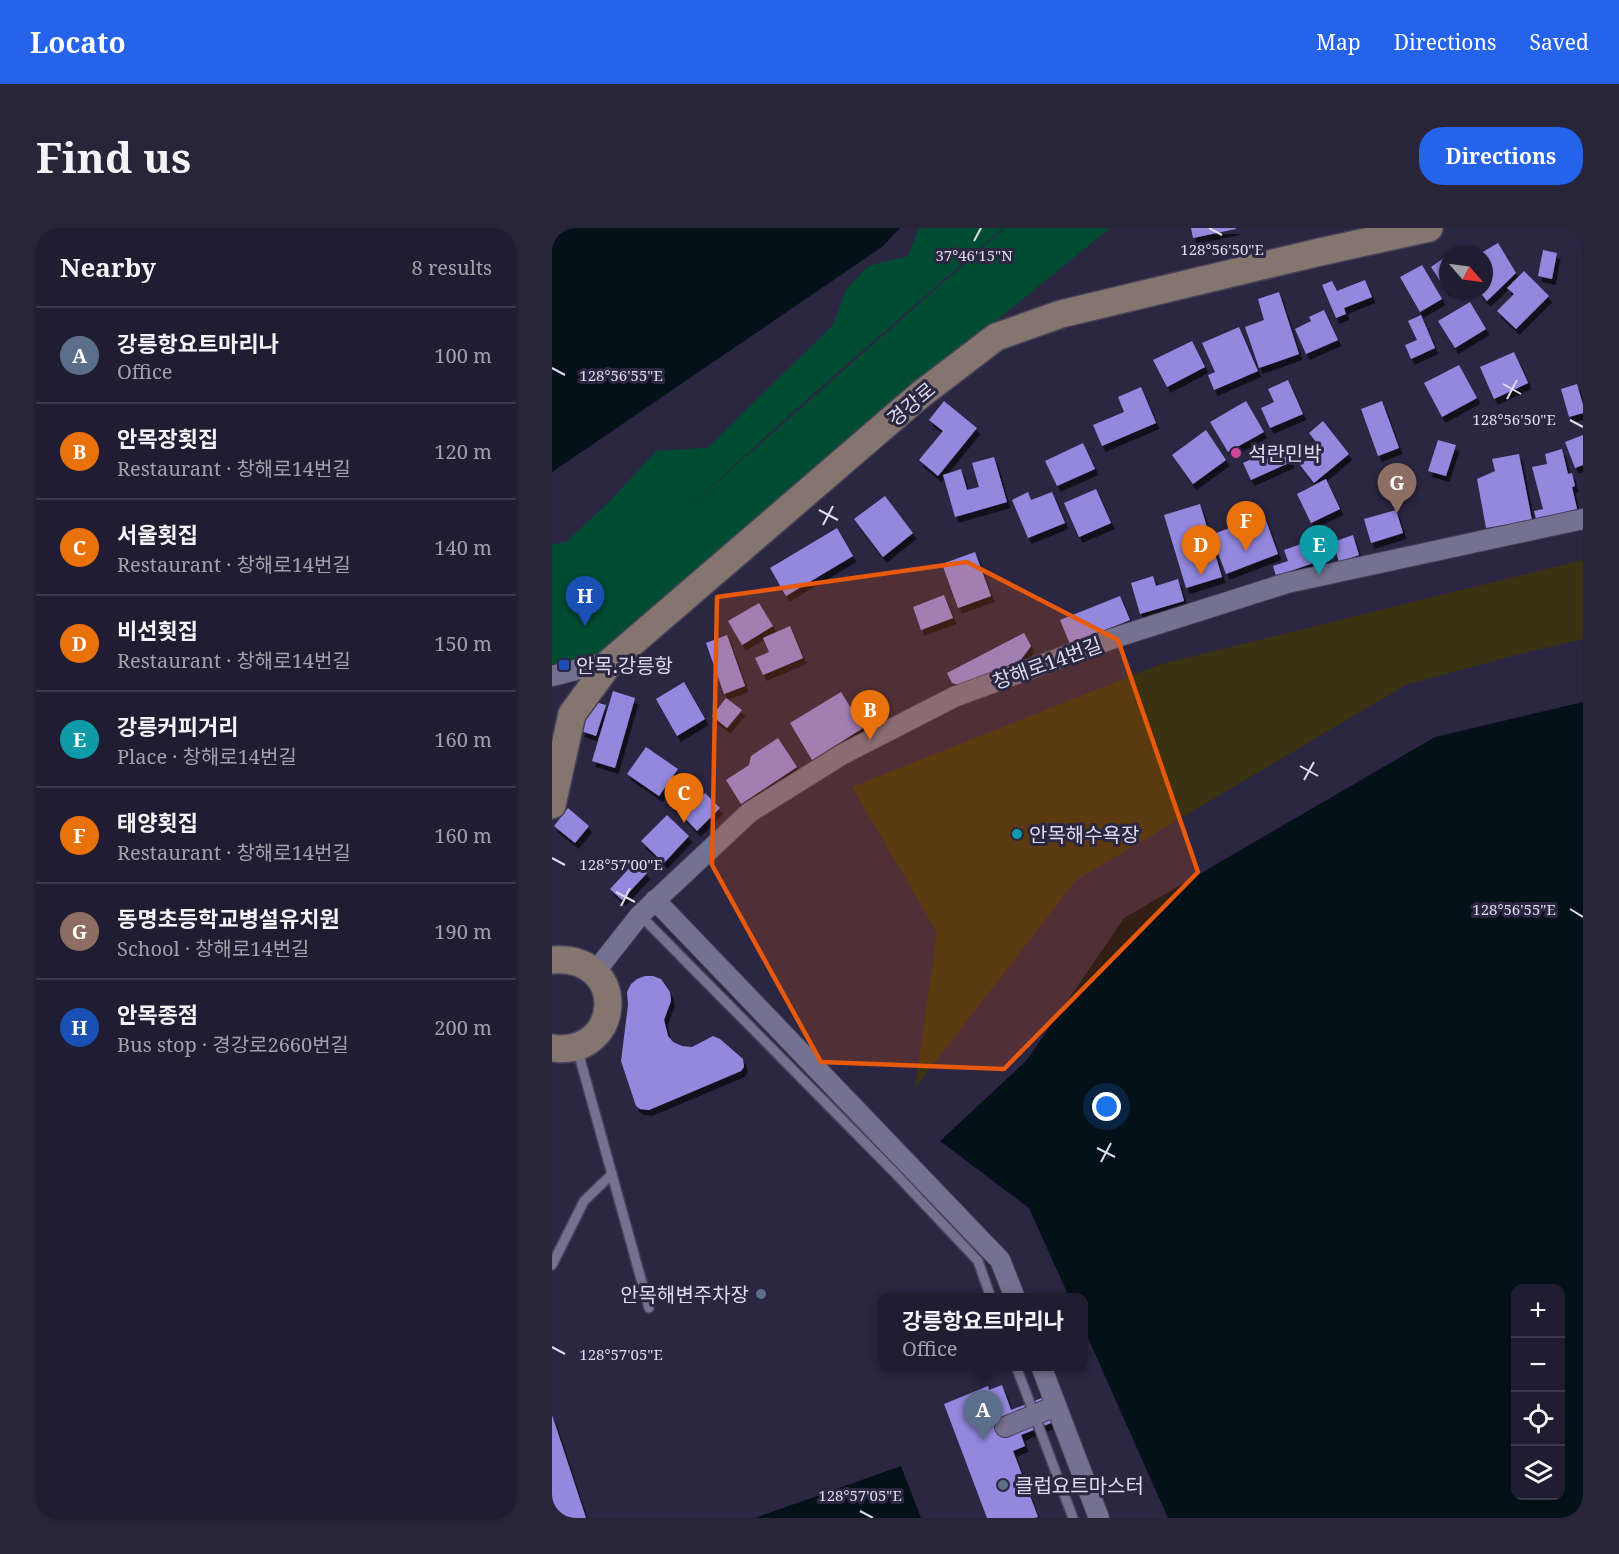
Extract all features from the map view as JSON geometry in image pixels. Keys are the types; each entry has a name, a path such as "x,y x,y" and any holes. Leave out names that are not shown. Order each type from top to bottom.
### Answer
{"street":[{"name":"경강로","path":"552,805 572,714 611,661 920,395 996,337 1061,314 1429,228"},
{"name":"창해로14번길","path":"595,972 640,915 750,812 843,754 954,697 1114,638 1287,583 1583,519"},
{"path":"552,676 611,661"},
{"path":"655,900 1000,1260 1013,1293"},
{"path":"552,960 568,959 583,963 595,972 604,985 608,1000 607,1015 600,1030 590,1041 565,1048"},
{"path":"1043,1371 1099,1518"},
{"path":"1005,1427 1056,1406"}],"lane":[{"path":"640,915 894,1171 978,1261 989,1293"},
{"path":"565,1048 612,1174 649,1308"},
{"path":"552,1265 584,1201 612,1174"},
{"path":"1018,1371 1073,1518"}],"highlighted area":[{"path":"967,562 1118,640 1198,872 1004,1069 821,1062 712,865 717,597"}],"green space":[{"path":"919,228 1003,228 805,401 674,520 1005,228 1110,228 893,405 609,652 552,672 552,544 566,542 610,501 656,451 707,448 833,325 846,290 868,266 908,256"}],"sand":[{"name":"안목해수욕장","path":"1583,560 1583,639 1406,685 1076,880 915,1088 937,932 852,787 1161,664"}],"shaded area":[{"path":"552,228 900,228 882,247 552,472"},
{"path":"1583,702 1583,1518 1168,1518 1088,1338 1088,1293 1067,1293 1029,1208 940,1141 1027,1060 1124,918 1435,737"},
{"path":"901,1466 921,1518 755,1518"}],"building":[{"path":"1191,228 1236,228 1236,229 1193,238"},
{"path":"1498,243 1516,273 1493,295 1493,246"},
{"path":"1543,250 1557,253 1552,279 1538,276"},
{"path":"1439,261 1439,279 1431,267"},
{"path":"1422,265 1440,300 1420,312 1400,277"},
{"path":"1524,271 1549,296 1516,329 1497,311 1514,294 1507,288"},
{"path":"1365,280 1372,297 1344,308 1346,314 1336,318 1322,285 1332,281 1337,291"},
{"path":"1279,292 1299,354 1259,368 1245,327 1264,320 1258,299"},
{"path":"1470,302 1486,329 1455,348 1438,321"},
{"path":"1324,310 1338,340 1306,354 1295,329 1311,321 1309,317"},
{"path":"1421,315 1435,348 1411,359 1405,345 1417,340 1408,321"},
{"path":"1239,327 1258,371 1214,390 1208,375 1215,372 1202,343"},
{"path":"1192,341 1205,367 1167,387 1153,360"},
{"path":"1514,352 1528,383 1494,399 1480,367"},
{"path":"1459,365 1477,398 1442,417 1424,383"},
{"path":"1288,380 1303,414 1270,428 1261,408 1274,402 1268,389"},
{"path":"1577,384 1583,413 1569,417 1561,389"},
{"path":"1141,387 1156,423 1102,446 1093,425 1124,412 1118,397"},
{"path":"944,401 977,428 938,476 919,460 943,431 929,420"},
{"path":"1246,401 1264,432 1228,452 1210,422"},
{"path":"1382,401 1399,448 1378,456 1361,409"},
{"path":"1323,421 1349,454 1314,483 1300,465 1321,448 1309,433"},
{"path":"1206,430 1226,460 1193,484 1172,455"},
{"path":"1583,435 1583,465 1575,468 1565,442"},
{"path":"1438,440 1456,445 1446,476 1428,471"},
{"path":"1083,443 1095,469 1057,486 1045,461"},
{"path":"1284,444 1291,462 1251,480 1243,463"},
{"path":"1562,449 1568,474 1572,473 1575,486 1572,487 1577,509 1536,519 1534,511 1543,509 1532,467 1547,464 1545,454"},
{"path":"1519,454 1532,520 1486,528 1477,479 1495,471 1492,459"},
{"path":"994,457 1007,502 955,517 943,475 961,469 967,490 979,487 972,463"},
{"path":"1326,479 1340,509 1311,523 1297,494"},
{"path":"1096,489 1111,523 1079,537 1064,503"},
{"path":"1028,492 1031,500 1052,492 1065,523 1028,538 1012,500"},
{"path":"885,496 913,533 883,557 854,519"},
{"path":"1200,504 1222,577 1186,588 1164,515"},
{"path":"1396,510 1403,533 1371,543 1364,519"},
{"path":"1264,515 1278,554 1226,574 1211,535"},
{"path":"837,528 853,556 786,596 770,568"},
{"path":"1353,535 1359,555 1339,562 1333,542"},
{"path":"1321,537 1328,558 1276,576 1273,566 1288,561 1284,550"},
{"path":"975,552 991,596 958,608 942,564"},
{"path":"1153,576 1156,586 1178,579 1184,601 1140,614 1131,583"},
{"path":"944,595 953,618 921,630 913,607"},
{"path":"1120,596 1130,620 1070,644 1060,620"},
{"path":"759,603 773,626 742,645 728,621"},
{"path":"790,626 803,658 763,675 755,658 769,652 763,638"},
{"path":"1024,633 1031,646 1014,669 962,686 952,683 947,673"},
{"path":"727,635 745,686 724,694 706,643"},
{"path":"684,682 705,719 677,736 656,699"},
{"path":"613,691 635,698 615,768 592,761"},
{"path":"841,692 863,728 812,760 790,723"},
{"path":"726,698 742,710 727,728 712,716"},
{"path":"591,701 606,705 596,736 581,731"},
{"path":"778,738 797,767 741,804 726,780 749,765 751,756"},
{"path":"646,747 678,769 659,796 627,774"},
{"path":"705,793 720,808 697,831 683,816"},
{"path":"568,808 589,826 575,843 554,826"},
{"path":"667,815 689,836 664,863 641,841"},
{"path":"635,862 647,873 622,900 610,889"},
{"path":"645,976 661,979 670,992 671,1001 664,1020 668,1036 673,1042 692,1047 713,1036 720,1039 743,1059 744,1067 741,1071 649,1110 636,1106 621,1061 628,1005 627,992 631,984"},
{"path":"1002,1385 1011,1410 1047,1396 1056,1421 1021,1435 1025,1446 1013,1451 1038,1517 987,1518 944,1404 988,1386 989,1390"},
{"path":"552,1415 586,1518 556,1518 552,1506"}],"place":[{"name":"석란민박","path":"1236,453"},
{"name":"동명초등학교병설유치원","path":"1397,513"},
{"name":"태양횟집","path":"1246,551"},
{"name":"비선횟집","path":"1201,575"},
{"name":"강릉커피거리","path":"1319,575"},
{"name":"안목종점","path":"585,626"},
{"name":"안목.강릉항","path":"564,665"},
{"name":"안목장횟집","path":"870,740"},
{"name":"서울횟집","path":"684,823"},
{"name":"안목해수욕장","path":"1017,834"},
{"name":"안목해변주차장","path":"761,1294"},
{"name":"강릉항요트마리나","path":"983,1440"},
{"name":"클럽요트마스터","path":"1003,1485"}]}
